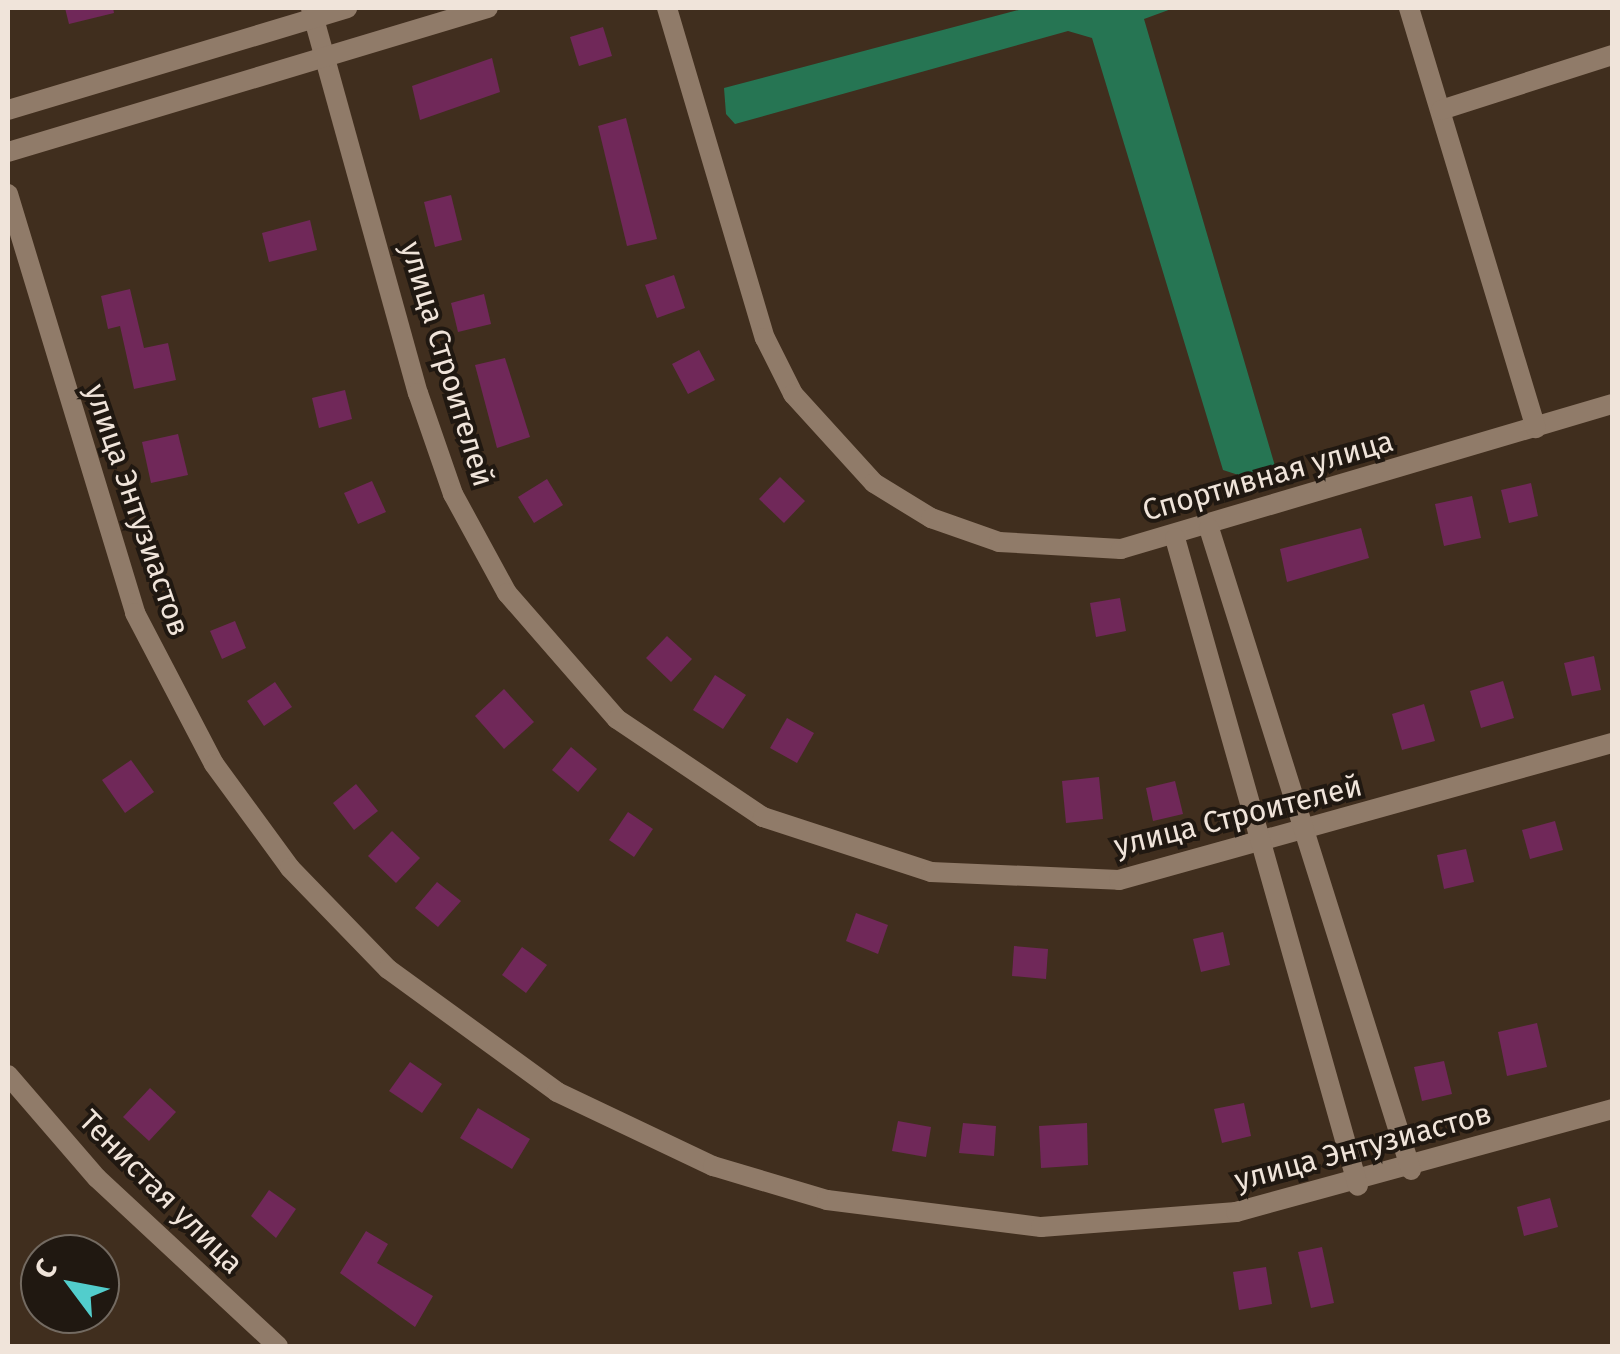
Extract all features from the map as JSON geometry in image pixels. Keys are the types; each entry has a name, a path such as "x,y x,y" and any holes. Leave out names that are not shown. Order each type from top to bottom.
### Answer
{"street":[{"path":"8,110 312,12 347,8"},
{"path":"8,152 488,8"},
{"name":"Спортивная улица","path":"667,8 765,338 829,441 931,518 998,542 1072,552 1175,538 1612,404"},
{"path":"1410,8 1536,428"},
{"name":"улица Строителей","path":"312,12 453,494 507,593 617,719 763,817 931,872 1120,880 1266,844 1612,743"},
{"path":"1441,110 1612,55"},
{"name":"улица Энтузиастов","path":"8,194 92,491 171,690 290,868 445,1017 557,1092 714,1166 904,1216 1102,1227 1358,1186 1612,1109"},
{"path":"1209,528 1411,1170"},
{"path":"1175,538 1266,844 1358,1186"},
{"name":"Тенистая улица","path":"8,1075 98,1178 278,1346"}],"green space":[{"path":"1026,8 1174,8 1144,19 1275,466 1257,481 1223,470 1092,38 1068,31 735,124 726,114 724,88"}],"building":[{"path":"65,8 113,8 114,13 69,24"},
{"path":"603,27 612,56 579,66 570,37"},
{"path":"492,58 500,92 420,120 412,86"},
{"path":"626,118 657,239 627,246 598,126"},
{"path":"451,195 462,240 435,247 424,202"},
{"path":"310,220 317,250 269,262 262,233"},
{"path":"674,275 685,308 657,318 645,285"},
{"path":"130,289 144,348 168,343 176,380 134,389 120,326 108,329 101,296"},
{"path":"484,294 491,324 458,332 451,303"},
{"path":"699,350 715,380 688,394 672,364"},
{"path":"505,358 530,437 497,448 475,365"},
{"path":"345,390 352,419 319,428 312,398"},
{"path":"178,434 188,475 151,483 142,442"},
{"path":"780,477 805,501 784,523 759,499"},
{"path":"547,479 563,505 534,523 518,497"},
{"path":"372,481 386,512 358,524 344,493"},
{"path":"1531,483 1538,516 1509,523 1501,490"},
{"path":"1472,496 1481,538 1444,546 1435,504"},
{"path":"1361,528 1369,558 1287,582 1280,549"},
{"path":"1120,598 1126,631 1096,637 1090,603"},
{"path":"235,621 246,648 222,659 210,631"},
{"path":"667,636 692,659 671,682 646,658"},
{"path":"1594,656 1601,690 1572,696 1564,663"},
{"path":"715,675 746,695 723,729 693,710"},
{"path":"1503,681 1514,718 1481,728 1470,691"},
{"path":"275,682 292,707 264,726 247,701"},
{"path":"504,689 534,722 504,749 475,716"},
{"path":"1424,704 1435,741 1402,750 1392,714"},
{"path":"787,718 814,733 797,763 770,748"},
{"path":"571,747 597,769 578,792 552,770"},
{"path":"131,760 154,792 125,813 102,780"},
{"path":"1099,777 1103,819 1066,823 1062,781"},
{"path":"1175,781 1183,814 1153,821 1146,788"},
{"path":"356,784 378,811 354,830 333,803"},
{"path":"628,812 653,829 634,857 609,840"},
{"path":"1555,821 1563,850 1530,859 1522,830"},
{"path":"392,831 420,858 396,883 368,856"},
{"path":"1466,849 1474,882 1444,889 1437,855"},
{"path":"437,882 461,901 438,927 415,908"},
{"path":"856,913 888,925 878,954 846,941"},
{"path":"1223,932 1230,965 1201,972 1193,939"},
{"path":"1014,946 1048,949 1046,979 1012,976"},
{"path":"522,947 547,965 526,993 502,975"},
{"path":"1537,1023 1547,1067 1507,1076 1498,1032"},
{"path":"1444,1061 1452,1094 1422,1101 1414,1067"},
{"path":"410,1062 442,1084 422,1113 389,1091"},
{"path":"150,1088 176,1112 149,1141 123,1117"},
{"path":"1244,1103 1251,1136 1222,1143 1214,1109"},
{"path":"478,1108 530,1139 512,1169 460,1138"},
{"path":"898,1121 931,1127 926,1157 892,1151"},
{"path":"963,1123 996,1126 994,1156 959,1153"},
{"path":"1087,1123 1088,1165 1041,1168 1039,1126"},
{"path":"269,1190 296,1209 276,1238 251,1216"},
{"path":"1550,1198 1558,1227 1524,1236 1517,1207"},
{"path":"366,1231 388,1244 377,1263 433,1296 415,1327 340,1273"},
{"path":"1322,1247 1334,1303 1311,1308 1298,1252"},
{"path":"1266,1267 1272,1304 1239,1310 1233,1272"}]}
